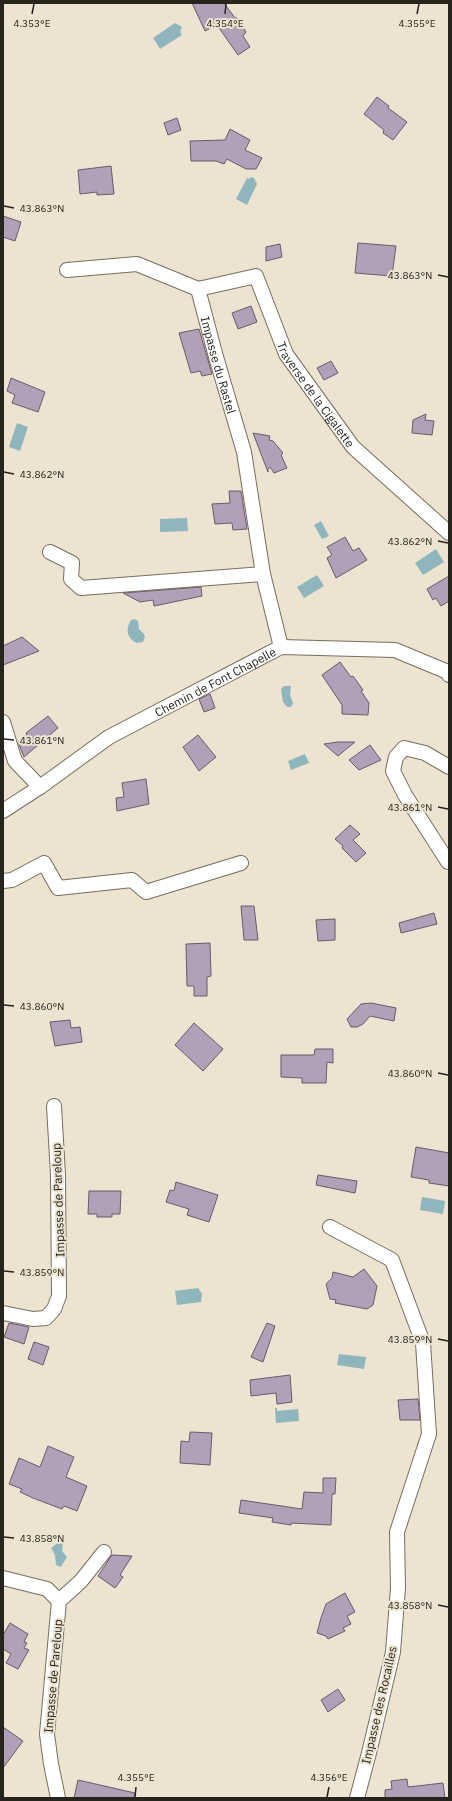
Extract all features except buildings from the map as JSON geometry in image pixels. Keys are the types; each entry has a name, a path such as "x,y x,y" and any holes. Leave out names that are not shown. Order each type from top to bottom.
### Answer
{"street":[{"path":"67,270 137,264 198,289"},
{"name":"Traverse de la Cigalette","path":"198,289 256,276 286,354 353,447 449,533"},
{"name":"Impasse du Rastel","path":"198,289 244,452 262,574 281,647"},
{"path":"50,552 72,563 71,579 81,588 262,574"},
{"name":"Chemin de Font Chapelle","path":"3,811 40,787 109,737 281,647 395,650 448,672 449,675"},
{"path":"3,722 15,761 40,787"},
{"path":"448,862 405,795 393,771 396,757 404,748 425,753 449,767"},
{"path":"3,882 12,880 44,863 58,888 132,880 146,892 241,863"},
{"name":"Impasse de Pareloup","path":"3,1312 33,1319 46,1318 54,1309 59,1296 58,1175 54,1106"},
{"name":"Impasse des Rocailles","path":"330,1226 392,1260 423,1343 428,1434 397,1532 398,1588 393,1652 357,1798"},
{"name":"Impasse de Pareloup","path":"58,1798 47,1734 59,1601 81,1581 104,1552"},
{"name":"Impasse de Pareloup","path":"3,1578 47,1589 59,1601"}],"water":[{"path":"175,23 182,27 180,32 182,35 160,49 153,38"},
{"path":"251,177 254,178 257,184 247,205 236,199 247,178 249,179"},
{"path":"17,423 28,427 20,451 9,447"},
{"path":"187,518 188,531 160,532 160,519"},
{"path":"321,521 329,536 322,539 314,525"},
{"path":"436,549 444,562 423,575 415,563"},
{"path":"317,575 324,586 304,598 297,587"},
{"path":"134,619 138,621 139,629 144,634 145,637 143,642 137,643 129,636 129,623"},
{"path":"284,686 291,686 290,695 293,703 291,707 287,707 283,702 281,689"},
{"path":"305,754 309,763 291,770 288,761"},
{"path":"422,1197 445,1201 443,1214 420,1210"},
{"path":"198,1288 202,1294 201,1302 177,1305 175,1291"},
{"path":"339,1354 366,1357 364,1369 337,1365"},
{"path":"275,1408 277,1408 277,1411 298,1409 299,1421 276,1423"},
{"path":"59,1542 63,1543 62,1551 67,1557 61,1567 56,1565 55,1555 51,1548"}]}
